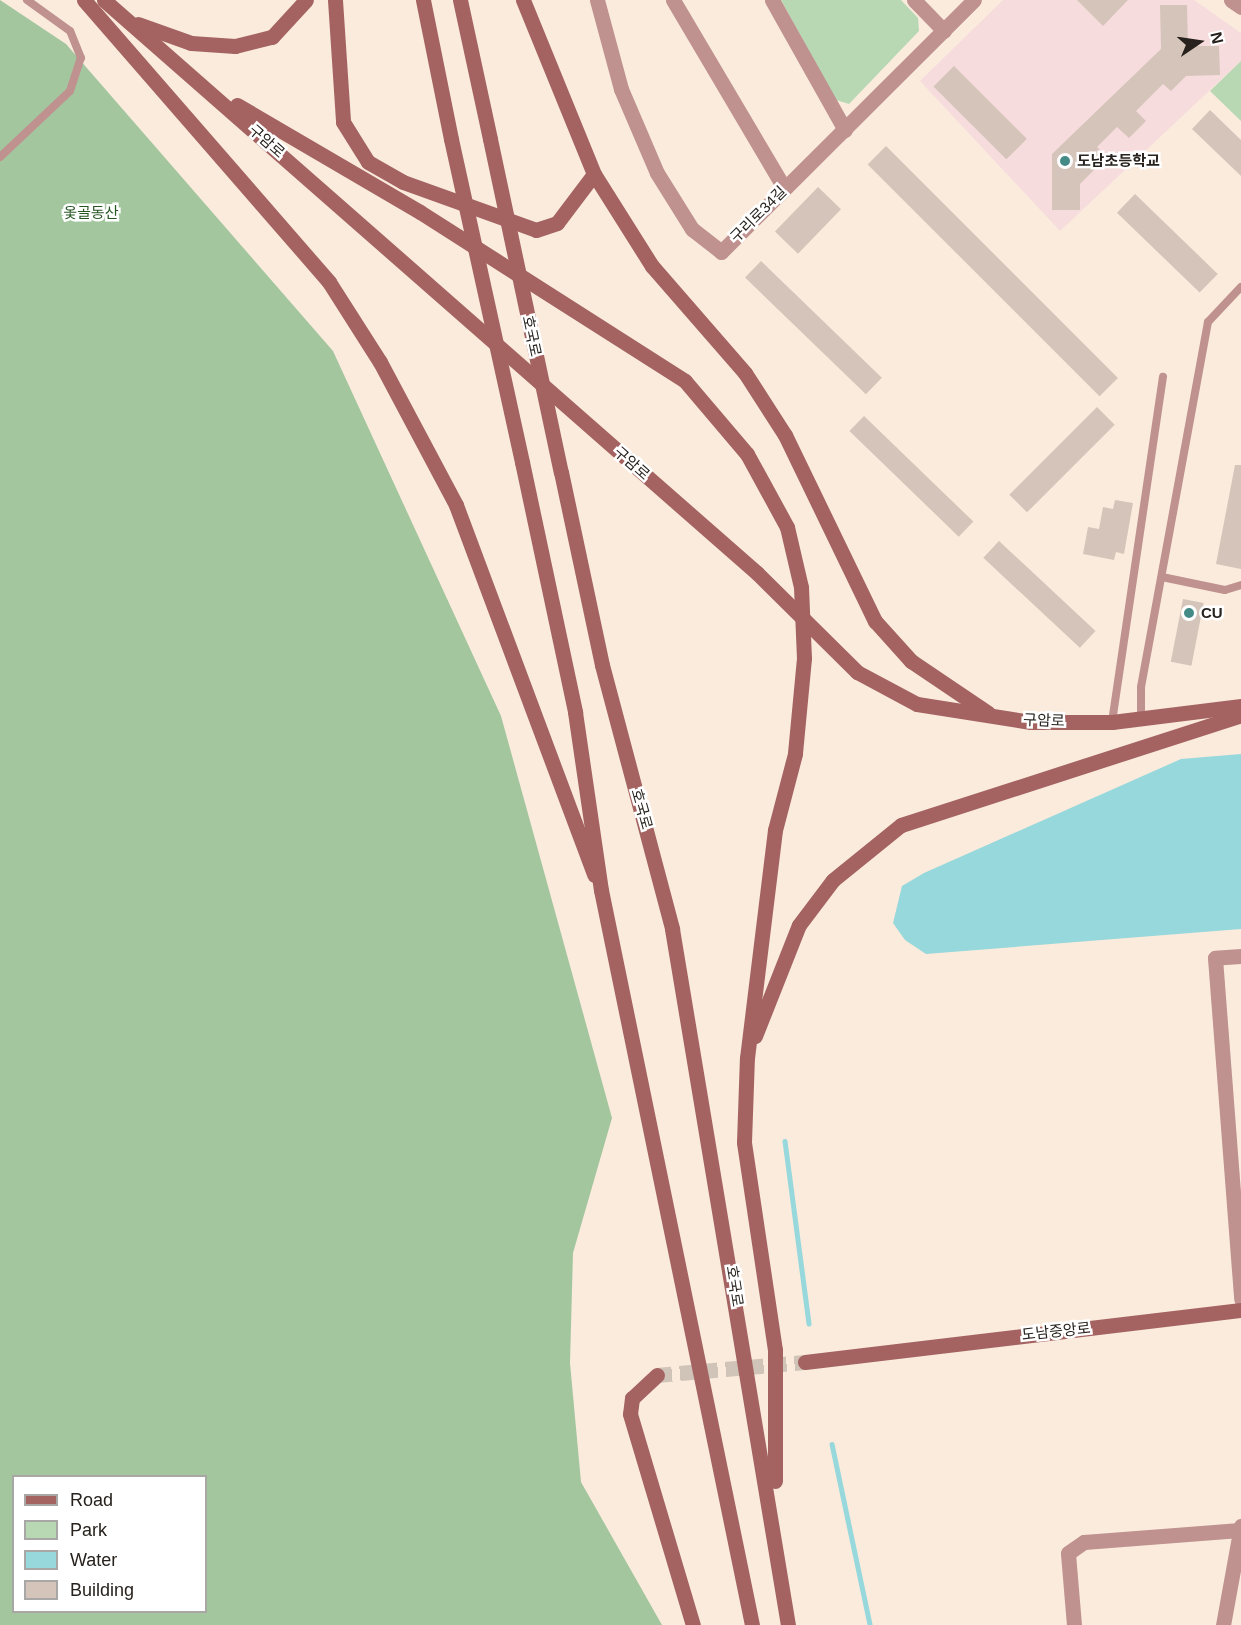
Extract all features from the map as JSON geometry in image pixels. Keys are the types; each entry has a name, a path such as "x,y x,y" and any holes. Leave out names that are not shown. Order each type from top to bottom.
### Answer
{"main road":[{"path":"84,0 329,282 380,362 456,505 601,890"},
{"name":"구암로","path":"104,0 206,87 757,573 857,672 917,704 993,716 1112,722 1241,706"},
{"path":"127,20 191,43 235,46 272,37 306,0"},
{"path":"335,0 344,122 368,162 403,182 537,230 557,222 594,174"},
{"path":"423,0 575,712 601,890 752,1625"},
{"name":"호국로","path":"460,0 602,665 672,929 775,1523 788,1625"},
{"path":"523,0 594,174 652,266 745,373 773,417 874,621 911,661 993,716"},
{"path":"206,87 430,218 685,381 747,454 787,527 801,587 804,658 795,754 775,830 747,1058 744,1142 775,1350 775,1523"},
{"path":"747,1058 799,925 832,880 901,825 1241,715"},
{"name":"도남중앙로","path":"805,1362 872,1352 1241,1310"},
{"path":"657,1375 633,1398 630,1414 693,1625"}],"street":[{"name":"구리로34길","path":"597,0 638,132 674,201 709,247 721,252 974,0"},
{"path":"673,0 784,188"},
{"path":"772,0 844,130"},
{"path":"914,0 944,31"},
{"path":"1231,0 1241,7"},
{"path":"1241,956 1215,958 1241,1299"},
{"path":"1074,1625 1068,1553 1084,1542 1241,1528 1223,1625"}],"lane":[{"path":"0,157 70,91 81,58 70,31 27,0"},
{"path":"1141,718 1162,577 1208,322 1241,287"},
{"path":"1112,722 1162,377"},
{"path":"1162,577 1225,590 1241,585"}],"shaded area":[{"name":"도남초등학교","path":"1003,0 1194,0 1241,33 1241,61 1060,231 920,81"}],"green space":[{"name":"옻골동산","path":"0,0 66,44 333,351 501,716 612,1118 573,1253 570,1363 581,1482 662,1625 0,1625"},
{"path":"781,0 901,0 918,18 919,31 849,104 836,100"},
{"path":"1241,61 1241,121 1210,91"}],"water":[{"path":"1241,754 1241,929 926,954 905,940 893,923 902,886 924,873 1181,759"}],"building":[{"path":"1077,0 1128,0 1103,26"},
{"path":"1160,5 1187,5 1188,46 1219,46 1220,75 1186,76 1171,91 1163,84 1136,111 1146,121 1129,138 1117,127 1097,147 1107,157 1080,184 1080,210 1052,210 1052,154 1161,49"},
{"path":"954,66 1027,139 1006,159 933,87"},
{"path":"1210,110 1241,140 1241,176 1192,129"},
{"path":"886,146 1118,378 1100,396 868,164"},
{"path":"818,187 841,209 798,254 775,232"},
{"path":"1135,194 1218,274 1200,293 1117,213"},
{"path":"761,261 882,378 866,394 745,278"},
{"path":"1097,407 1115,425 1027,512 1009,495"},
{"path":"864,416 973,522 959,537 849,431"},
{"path":"1235,465 1241,465 1241,569 1216,564"},
{"path":"1115,500 1133,503 1124,554 1116,552 1114,560 1083,554 1088,527 1099,529 1103,507 1113,509"},
{"path":"999,541 1096,631 1080,648 983,558"},
{"path":"1183,599 1204,603 1191,666 1171,662"}],"waterway":[{"path":"785,1141 809,1323"},
{"path":"832,1444 870,1625"}],"tunnel":[{"path":"657,1375 805,1362"}],"place":[{"name":"도남초등학교","path":"1065,161"},
{"name":"CU","path":"1189,613"}]}
